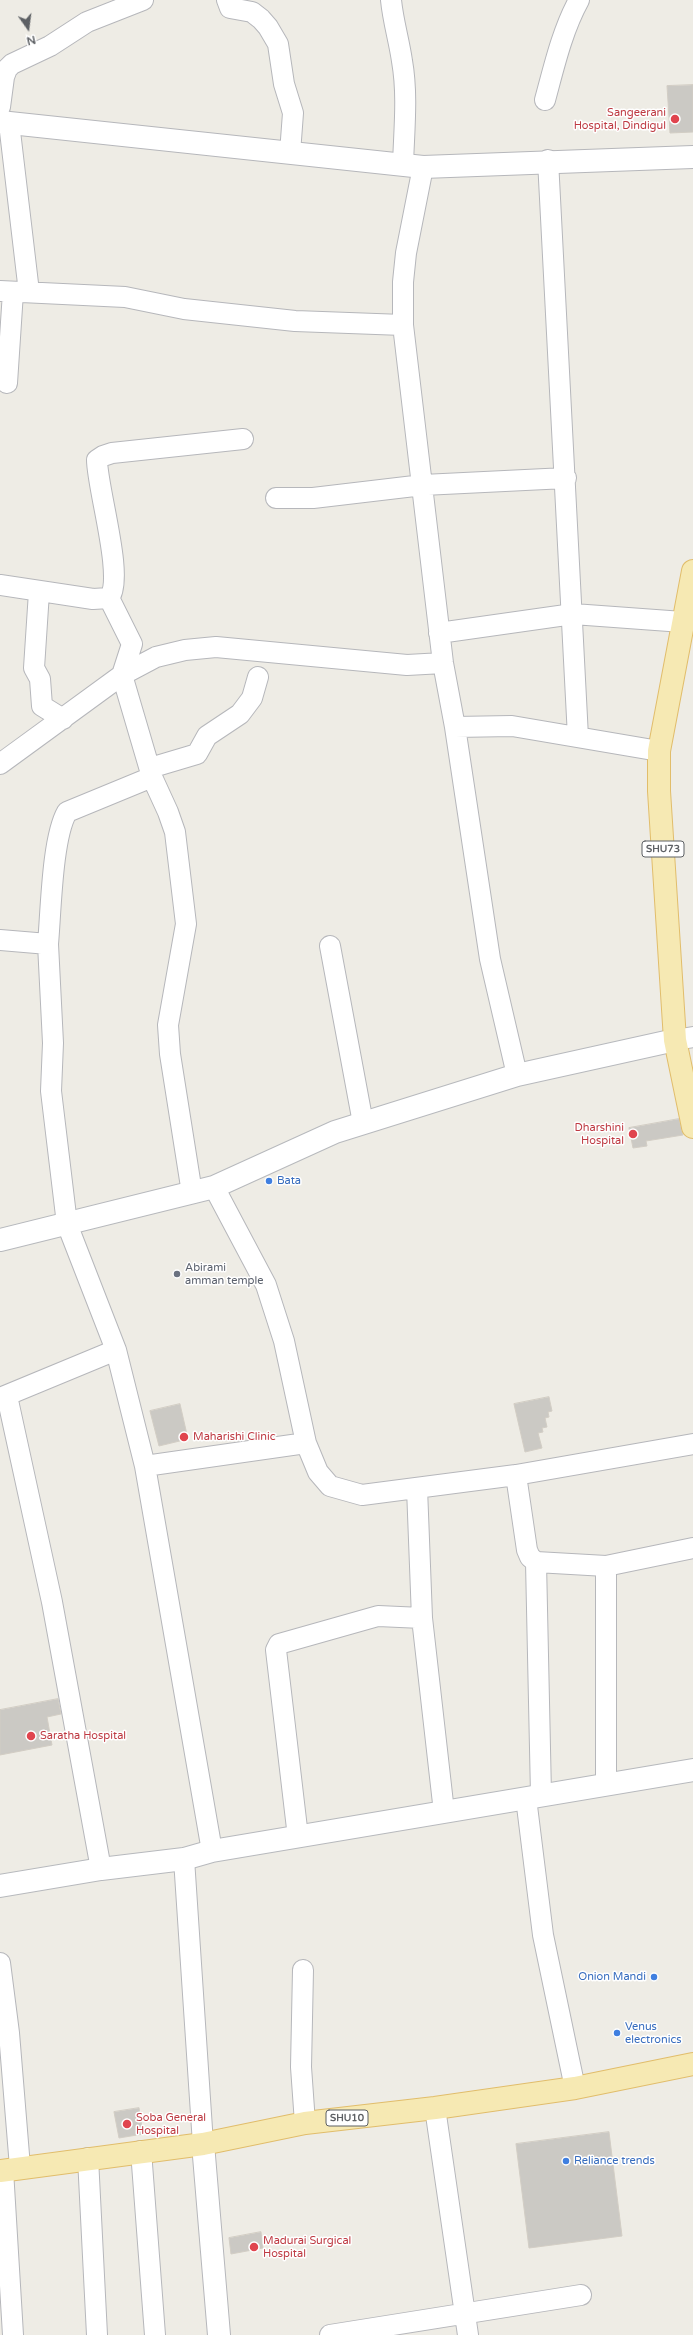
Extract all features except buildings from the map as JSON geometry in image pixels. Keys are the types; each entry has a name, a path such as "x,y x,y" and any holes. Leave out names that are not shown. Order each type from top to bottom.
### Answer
{"main road":[{"path":"3,118 290,153 413,166 548,160 693,157"},
{"name":"SHU73","path":"693,571 659,751 659,791 693,1128"},
{"path":"0,1240 214,1187 335,1132 517,1076 684,1039"},
{"path":"0,1886 101,1869 184,1859 212,1851 693,1770"},
{"name":"SHU10","path":"8,2169 203,2144 305,2123 435,2108 575,2088 693,2064"},
{"path":"203,2144 219,2335"}],"street":[{"path":"6,383 14,292 3,118 4,77 7,69 12,64 50,46 92,19 143,0"},
{"path":"227,0 230,8 252,12 261,18 278,44 284,84 292,113 290,153"},
{"path":"390,0 403,74 413,166 403,282 403,325 423,485 442,664 455,727 490,959 517,1076"},
{"path":"545,100 572,13 579,0"},
{"path":"548,160 566,478 578,737"},
{"path":"14,292 125,297 184,309 295,321 403,325"},
{"path":"0,585 93,599 108,598 113,593 114,587 108,527 97,460 112,453 244,439"},
{"path":"276,498 313,498 423,485 566,478"},
{"path":"39,592 34,668 40,680 42,706 63,719"},
{"path":"108,598 132,644 122,675 151,773 175,832 186,924 168,1025 170,1054 192,1193"},
{"path":"439,633 573,614 684,622"},
{"path":"0,764 122,675 156,657 185,650 216,647 407,665 442,664"},
{"path":"212,1851 145,1466 116,1350 67,1224 51,1091 53,1043 48,944 53,880 62,821 67,812 151,773 198,754 207,736 240,714 252,698 258,677"},
{"path":"455,727 512,726 659,751"},
{"path":"0,940 48,944"},
{"path":"330,946 363,1123"},
{"path":"214,1187 266,1285 284,1340 306,1442 318,1472 330,1486 362,1495 516,1475 693,1444"},
{"path":"101,1869 52,1602 3,1397 116,1350"},
{"path":"145,1466 306,1442"},
{"path":"516,1475 527,1550 530,1557 536,1562 606,1566 693,1548"},
{"path":"417,1488 422,1618 444,1812"},
{"path":"536,1562 534,1796 543,1936 575,2088"},
{"path":"606,1566 606,1784"},
{"path":"298,1836 276,1650 279,1644 378,1616 422,1618"},
{"path":"184,1859 203,2144"},
{"path":"0,1963 4,2033 13,2335"},
{"path":"303,1970 301,2067 305,2123"},
{"path":"435,2108 468,2335"},
{"path":"141,2151 155,2335"},
{"path":"88,2158 97,2335"},
{"path":"330,2335 581,2294"}],"place":[{"name":"Sangeerani Hospital, Dindigul","path":"675,119"},
{"name":"Dharshini Hospital","path":"633,1134"},
{"name":"Bata","path":"269,1181"},
{"name":"Abirami amman temple","path":"177,1274"},
{"name":"Maharishi Clinic","path":"184,1437"},
{"name":"Saratha Hospital","path":"31,1736"},
{"name":"Onion Mandi","path":"654,1977"},
{"name":"Venus electronics","path":"617,2033"},
{"name":"Soba General Hospital","path":"127,2124"},
{"name":"Reliance trends","path":"566,2161"},
{"name":"Madurai Surgical Hospital","path":"254,2247"}]}
